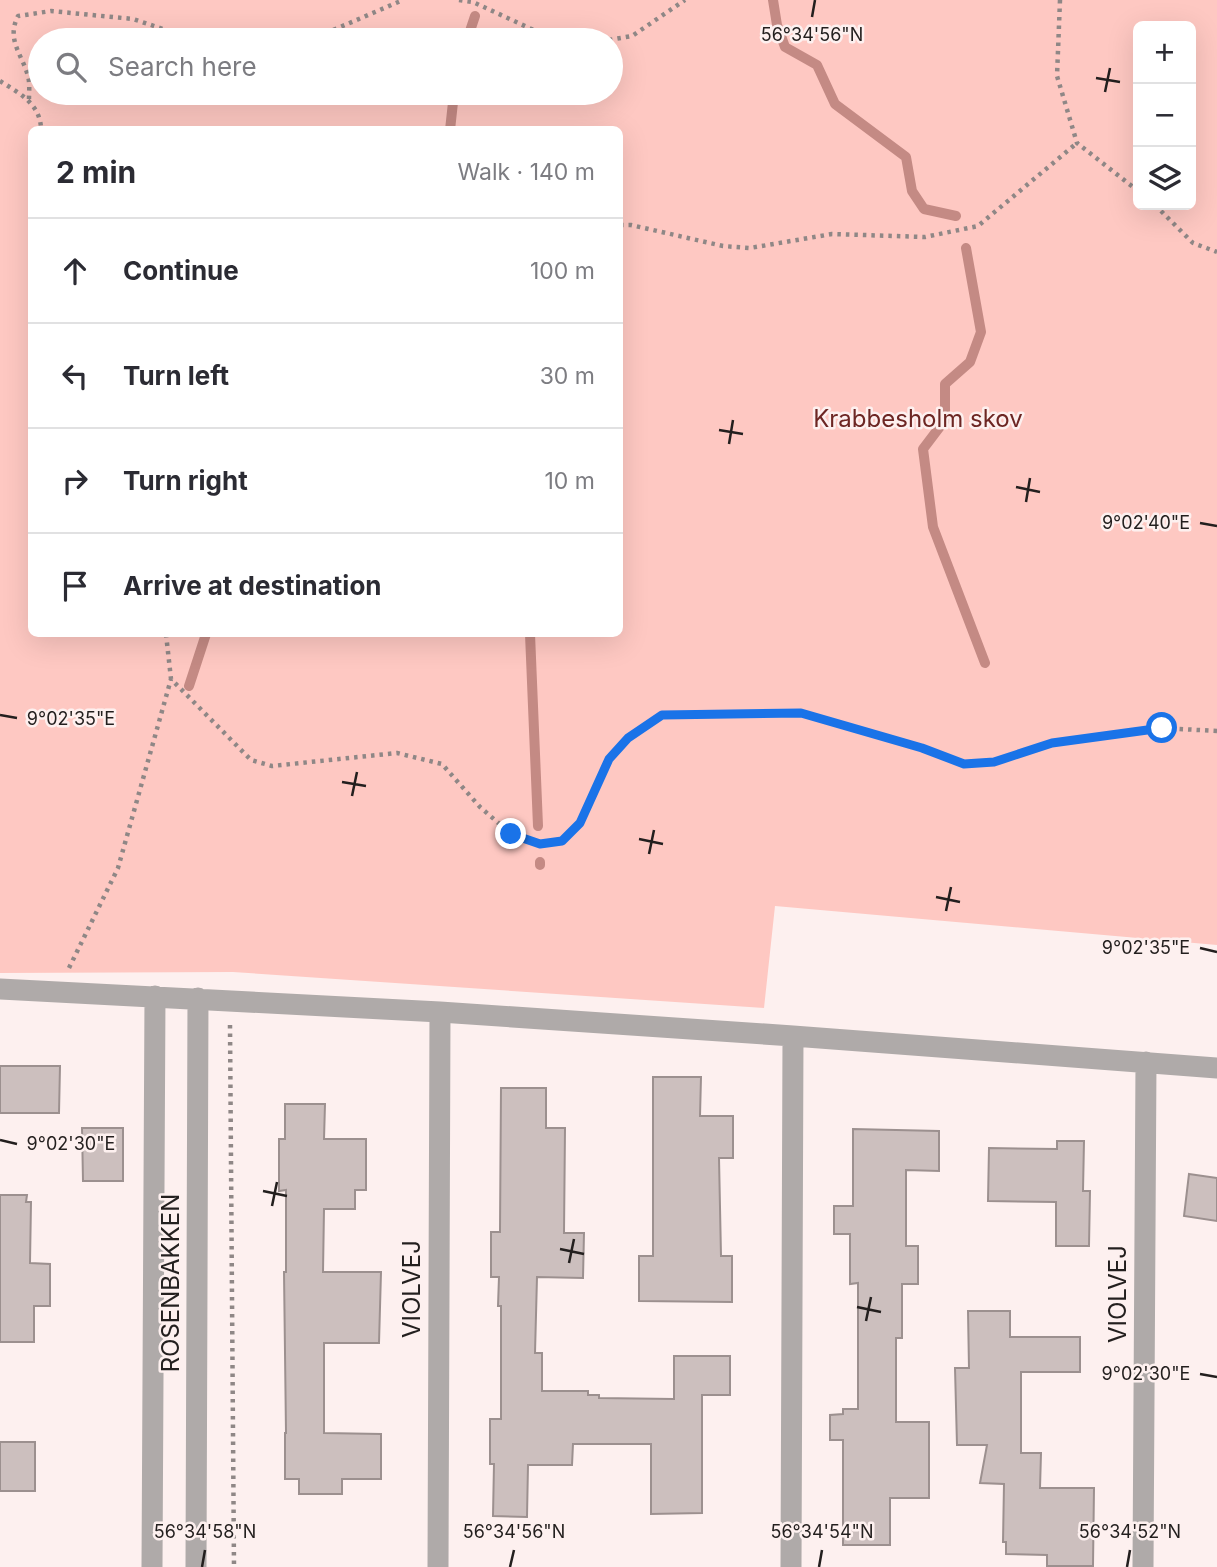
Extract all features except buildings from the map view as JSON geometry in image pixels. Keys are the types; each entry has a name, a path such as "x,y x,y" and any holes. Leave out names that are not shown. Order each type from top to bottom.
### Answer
{"street":[{"path":"0,989 440,1012 1217,1068"},
{"path":"152,1567 155,996"},
{"name":"ROSENBAKKEN","path":"196,1567 198,998"},
{"name":"VIOLVEJ","path":"438,1567 440,1012"},
{"path":"791,1567 793,1036"},
{"name":"VIOLVEJ","path":"1143,1567 1146,1062"}],"path":[{"path":"338,28 403,0"},
{"path":"459,0 473,2 529,28"},
{"path":"623,38 632,36 685,0"},
{"path":"1060,0 1056,76 1077,143 1133,187"},
{"path":"28,76 15,45 13,26 19,16 51,11 133,19 160,28"},
{"path":"0,81 28,98"},
{"path":"32,105 41,126"},
{"path":"623,225 723,246 750,248 832,234 926,237 978,226 1077,143"},
{"path":"1160,210 1193,243 1217,252"},
{"path":"57,992 118,868 171,679 166,637"},
{"path":"171,679 251,760 272,766 397,753 442,764 480,807 511,834 540,844 562,841 580,823 609,759 628,738 662,715 801,713 922,748 964,764 994,762 1052,743 1162,728 1217,731"},
{"path":"230,1002 234,1567"}],"green space":[{"name":"Krabbesholm skov","path":"0,0 1217,0 1217,945 775,906 764,1008 233,972 0,973"}],"waterway":[{"path":"773,0 777,25 785,47 817,65 835,104 906,157 912,191 924,209 956,216"},
{"path":"471,28 475,16"},
{"path":"450,126 453,105"},
{"path":"966,248 981,332 970,362 945,384 945,420 923,449 933,527 985,663"},
{"path":"189,686 205,637"},
{"path":"530,637 538,826"}],"route":[{"path":"511,834 540,844 562,841 580,823 609,759 628,738 662,715 801,713 922,748 964,764 994,762 1052,743 1162,728"}]}
